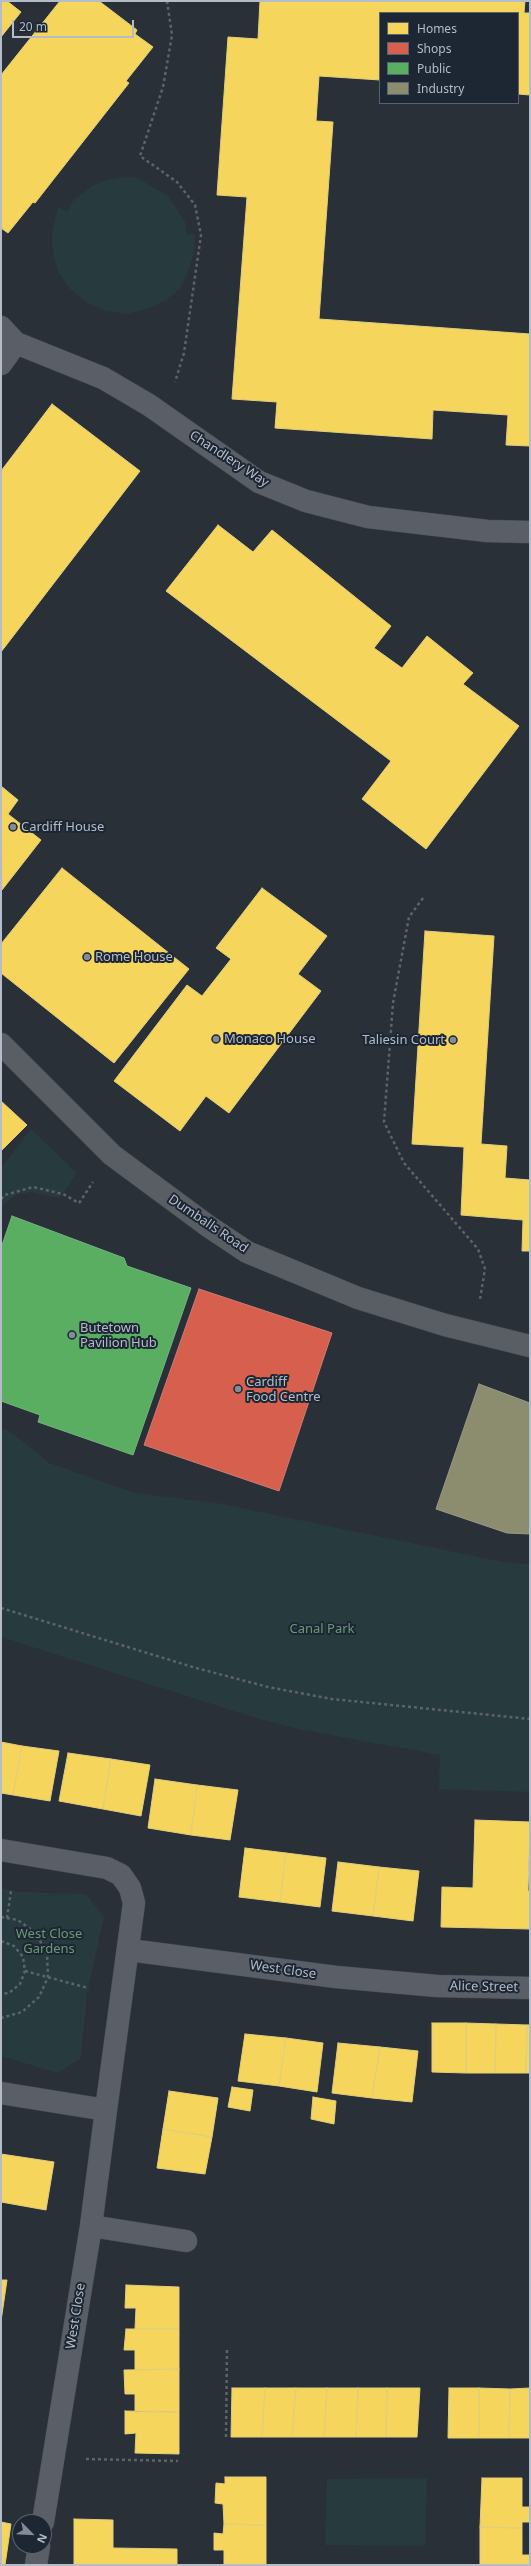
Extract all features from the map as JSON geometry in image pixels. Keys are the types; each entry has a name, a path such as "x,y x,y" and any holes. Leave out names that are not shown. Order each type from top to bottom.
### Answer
{"street":[{"path":"1,327 16,343 1,364"},
{"name":"Chandlery Way","path":"16,343 103,378 160,413 260,482 306,502 368,518 487,531 530,532"},
{"name":"Dumballs Road","path":"1,1044 112,1155 247,1252 358,1298 475,1332 530,1346"},
{"name":"West Close","path":"1,1850 107,1868 121,1875 130,1888 134,1903 129,1950 90,2226 44,2514"},
{"name":"West Close","path":"129,1950 336,1977 437,1986"},
{"name":"Alice Street","path":"437,1986 530,1988"},
{"path":"1,2093 106,2110"},
{"path":"90,2226 186,2241"},
{"path":"36,2565 38,2554"}],"path":[{"path":"160,413 173,388 184,352 201,235 195,205 177,182 140,156 163,87 172,35 167,1"},
{"path":"423,898 408,917 393,1003 384,1122 404,1163 478,1249 485,1269 475,1332"},
{"path":"1,1199 5,1195 32,1187 63,1194 79,1203 112,1155"},
{"path":"1,1608 196,1668 268,1687 332,1699 530,1719"},
{"path":"7,1918 11,1891"},
{"path":"1,1917 18,1920 36,1933 47,1954 48,1977 39,1997 22,2012 1,2018"},
{"path":"1,1941 14,1946 24,1957 26,1971 20,1984 9,1993 1,1994"},
{"path":"26,1971 88,1988"},
{"path":"226,2437 227,2347"},
{"path":"84,2459 178,2461"}],"green space":[{"path":"121,177 138,178 168,196 185,222 187,235 195,234 194,253 188,272 180,289 166,300 149,308 127,314 105,311 86,302 70,289 59,273 53,255 52,234 58,207 67,212 73,201 92,186 106,180"},
{"path":"31,1129 77,1173 60,1198 31,1192 16,1195 1,1206 1,1168"},
{"name":"Canal Park","path":"1,1428 11,1432 49,1463 135,1493 217,1503 508,1563 530,1564 530,1792 439,1789 440,1755 298,1729 256,1718 1,1637"},
{"name":"West Close Gardens","path":"1,1888 18,1892 86,1894 104,1917 87,1994 81,2058 58,2073 1,2056"},
{"path":"427,2478 425,2546 325,2545 327,2479"}],"building: Homes":[{"path":"1,1 7,1 21,12 1,37"},
{"path":"60,1 99,1 137,30 135,34 153,47 126,81 129,83 35,203 33,202 8,233 1,228 1,75"},
{"path":"260,1 525,1 524,13 530,13 530,95 519,94 519,12 379,12 379,80 319,76 316,121 333,122 319,319 530,334 530,446 506,445 508,415 433,410 432,439 275,428 277,402 232,399 247,197 217,195 228,37 258,39"},
{"path":"52,404 140,471 1,652 1,471"},
{"path":"218,525 253,552 272,530 391,626 374,648 402,668 427,636 473,673 463,684 519,726 426,849 362,799 391,761 166,591"},
{"name":"Cardiff House","path":"1,786 18,800 8,814 41,840 2,890"},
{"name":"Rome House","path":"62,868 189,969 114,1063 1,973 1,944"},
{"name":"Monaco House","path":"262,888 327,936 298,974 321,991 229,1113 206,1096 180,1131 114,1081 187,985 202,996 231,959 216,948"},
{"name":"Taliesin Court","path":"425,931 494,936 481,1144 507,1146 505,1178 530,1180 530,1251 522,1251 523,1220 461,1215 464,1147 412,1144"},
{"path":"1,1101 27,1125 1,1151"},
{"path":"1,1742 22,1746 13,1795 1,1793"},
{"path":"22,1746 59,1751 50,1801 13,1795"},
{"path":"68,1753 111,1759 103,1809 59,1801"},
{"path":"111,1759 150,1765 141,1816 103,1809"},
{"path":"155,1779 197,1785 191,1835 148,1828"},
{"path":"197,1785 238,1790 230,1840 191,1835"},
{"path":"475,1820 530,1822 528,1891 530,1891 530,1929 441,1927 442,1887 473,1888"},
{"path":"245,1848 286,1853 280,1902 239,1897"},
{"path":"286,1853 326,1858 320,1907 280,1902"},
{"path":"338,1862 379,1867 373,1916 332,1911"},
{"path":"379,1867 419,1871 413,1921 373,1916"},
{"path":"432,2023 466,2023 466,2073 432,2072"},
{"path":"466,2023 496,2024 495,2073 466,2073"},
{"path":"496,2024 527,2025 526,2073 495,2073"},
{"path":"527,2025 530,2025 530,2073 526,2073"},
{"path":"245,2034 286,2038 279,2086 238,2081"},
{"path":"286,2038 323,2043 317,2092 279,2086"},
{"path":"338,2043 380,2047 372,2098 332,2093"},
{"path":"380,2047 418,2051 412,2102 372,2098"},
{"path":"232,2087 253,2090 250,2111 228,2107"},
{"path":"169,2091 218,2098 212,2137 163,2129"},
{"path":"313,2097 336,2101 334,2124 311,2119"},
{"path":"163,2129 212,2137 205,2174 157,2168"},
{"path":"1,2154 54,2162 46,2210 1,2202"},
{"path":"1,2280 7,2280 1,2321"},
{"path":"126,2285 179,2287 179,2329 135,2329 136,2308 125,2308"},
{"path":"126,2329 179,2329 179,2369 135,2370 135,2350 124,2350"},
{"path":"179,2369 179,2412 135,2412 135,2394 125,2394 124,2370"},
{"path":"232,2388 265,2388 262,2437 231,2437"},
{"path":"265,2388 296,2388 292,2437 262,2437"},
{"path":"296,2388 327,2388 324,2437 292,2437"},
{"path":"327,2388 358,2388 356,2437 324,2437"},
{"path":"358,2388 387,2388 386,2437 356,2437"},
{"path":"387,2388 420,2388 417,2437 386,2437"},
{"path":"449,2388 479,2388 479,2438 448,2438"},
{"path":"479,2388 510,2389 509,2438 479,2438"},
{"path":"530,2388 530,2438 509,2438 510,2389"},
{"path":"125,2411 179,2412 179,2454 135,2453 136,2433 125,2434"},
{"path":"225,2477 266,2477 266,2525 224,2524 223,2504 215,2503 216,2483 225,2484"},
{"path":"482,2478 522,2478 522,2507 530,2507 530,2522 522,2522 522,2528 480,2527"},
{"path":"74,2519 113,2520 113,2548 177,2549 177,2565 74,2565"},
{"path":"1,2522 11,2524 5,2565 1,2565"},
{"path":"224,2524 266,2525 266,2565 224,2565 224,2550 214,2550 214,2533 223,2534"},
{"path":"480,2527 522,2528 522,2555 530,2555 530,2565 480,2565"}],"building: Shops":[{"name":"Cardiff Food Centre","path":"199,1289 332,1333 279,1491 144,1445"}],"building: Public":[{"path":"12,1216 124,1258 127,1266 191,1288 133,1455 38,1422 40,1415 1,1401 1,1248"}],"building: Industry":[{"path":"479,1384 530,1403 530,1534 507,1533 436,1509"}],"place":[{"name":"Cardiff House","path":"13,827"},
{"name":"Rome House","path":"87,957"},
{"name":"Monaco House","path":"216,1039"},
{"name":"Taliesin Court","path":"453,1040"},
{"name":"Butetown Pavilion Hub","path":"72,1335"},
{"name":"Cardiff Food Centre","path":"238,1389"}]}
